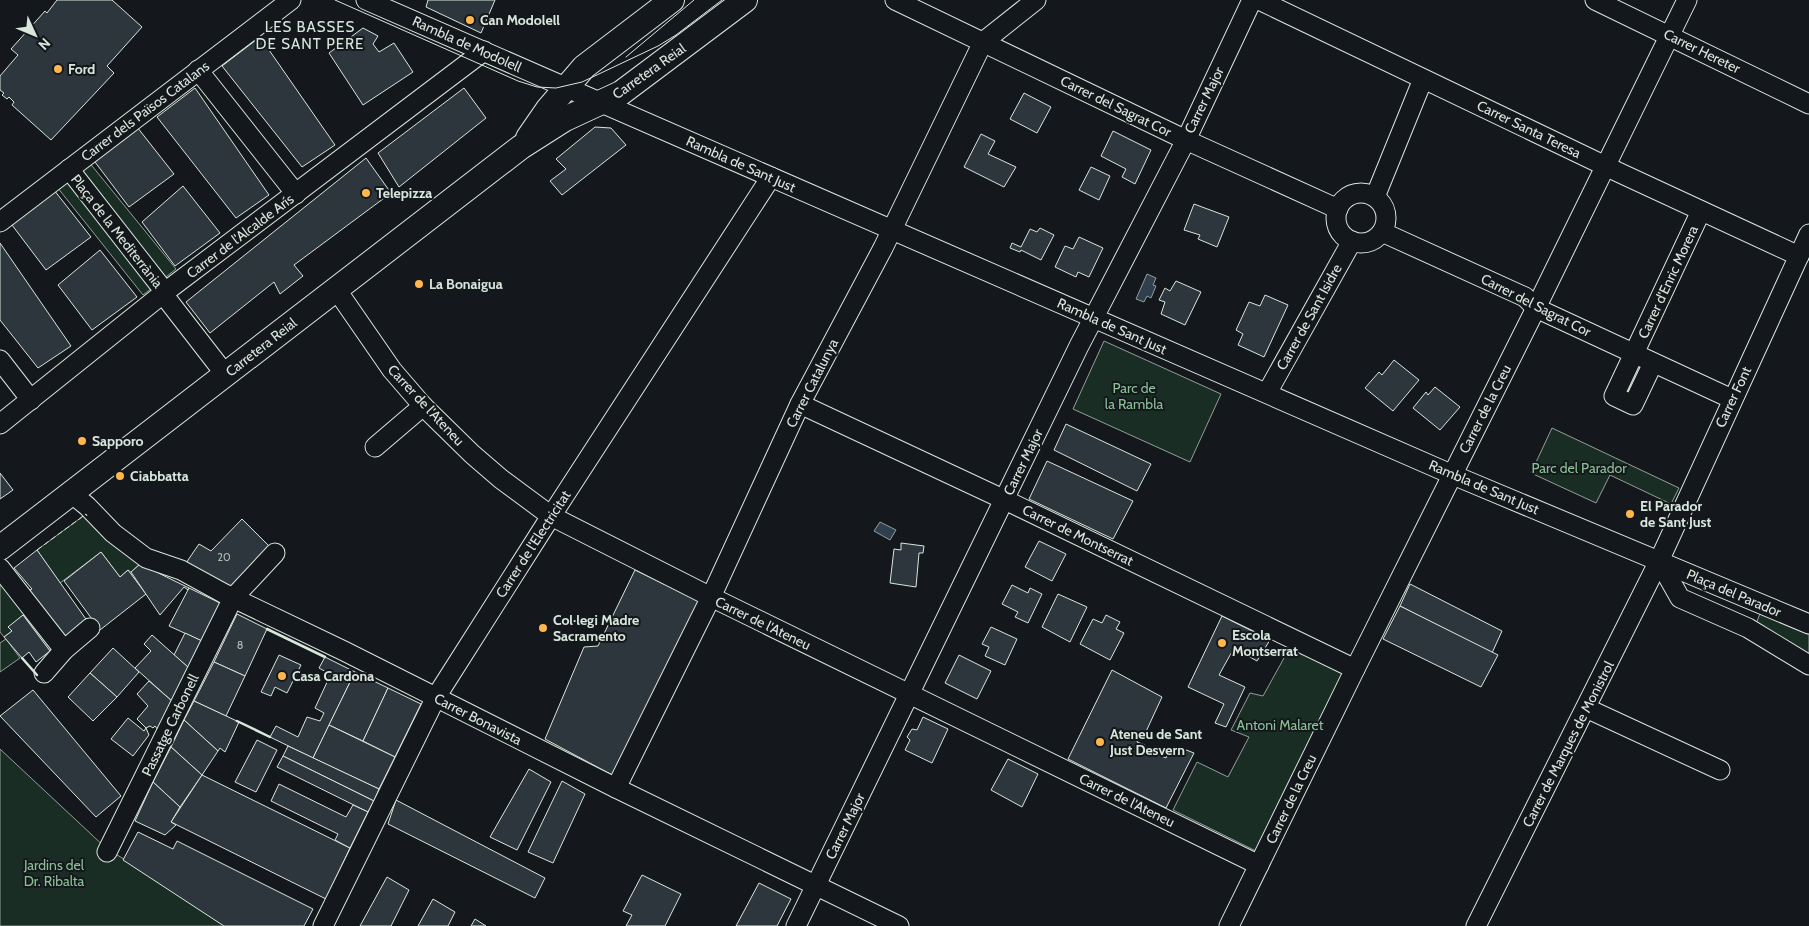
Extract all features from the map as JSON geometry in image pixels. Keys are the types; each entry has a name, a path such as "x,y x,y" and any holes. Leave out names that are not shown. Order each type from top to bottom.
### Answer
{"main road":[{"name":"Carretera Reial","path":"522,147 548,109 584,67 672,0"},
{"name":"Carretera Reial","path":"0,548 522,147 565,119 621,93 745,0"}],"street":[{"name":"Rambla de Modolell","path":"366,0 568,87"},
{"name":"Carrer del Sagrat Cor","path":"895,0 1186,140 1338,209"},
{"name":"Carrer Catalunya","path":"616,788 711,597 800,404 892,230 983,42 1036,0"},
{"name":"Carrer Major","path":"796,926 1079,346 1186,140 1252,0"},
{"name":"Carrer Santa Teresa","path":"1259,0 1605,166 1799,256"},
{"name":"Carrer Hereter","path":"1595,0 1809,104"},
{"name":"Carrer de la Creu","path":"1229,926 1687,0"},
{"name":"Carrer dels Països Catalans","path":"0,222 198,70 278,2"},
{"name":"Carrer de l'Alcalde Arís","path":"0,424 164,293 484,52"},
{"path":"198,70 296,194"},
{"path":"1375,197 1424,79"},
{"name":"Rambla de Sant Just","path":"568,87 1452,475 1658,561"},
{"name":"Plaça de la Mediterrània","path":"69,169 225,374"},
{"name":"Carrer de l'Electricitat","path":"322,926 436,698 551,516 771,177"},
{"path":"1364,193 1375,197 1382,204 1386,213 1386,223 1382,232 1368,242 1360,243 1344,236 1338,228 1336,219 1338,209 1344,200 1353,194 1364,193"},
{"name":"Carrer d'Enric Morera","path":"1635,354 1701,211"},
{"name":"Carrer del Sagrat Cor","path":"1382,232 1525,297 1536,308 1732,399"},
{"name":"Carrer Font","path":"1658,561 1809,234"},
{"name":"Carrer de Sant Isidre","path":"1267,393 1352,241"},
{"name":"Carrer de l'Ateneu","path":"336,289 392,370 423,406 472,454 501,479 551,516 711,597 1259,865"},
{"path":"1635,354 1614,396 1633,405 1653,363"},
{"path":"0,360 31,400"},
{"name":"Carrer de Montserrat","path":"800,404 1005,500 1355,669"},
{"path":"375,447 423,406"},
{"name":"Carrer Bonavista","path":"71,493 87,506 113,533 146,558 181,570 233,598 344,651 616,788 900,926"},
{"name":"Passatge Carbonell","path":"107,852 233,598 275,553"},
{"path":"1658,561 1680,598 1748,628 1809,665"},
{"name":"Plaça del Parador","path":"1658,561 1809,624"},
{"name":"Carrer de Marques de Monistrol","path":"1476,926 1658,561"},
{"path":"0,568 64,650"},
{"path":"1748,599 1748,628"},
{"path":"44,674 64,650 90,628"},
{"path":"1586,708 1720,770"}],"green space":[{"path":"88,161 176,269 143,295 57,187"},
{"name":"Parc de la Rambla","path":"1104,341 1221,394 1190,462 1073,409"},
{"name":"Parc del Parador","path":"1552,428 1679,488 1671,504 1610,475 1596,503 1531,473"},
{"path":"86,514 119,549 140,564 131,572 128,570 120,577 101,552 60,583 37,550"},
{"path":"0,580 53,649 50,651 23,615 9,627 12,631 4,637 0,632"},
{"path":"1761,611 1809,633 1809,657 1776,634 1756,624"},
{"path":"6,639 20,658 0,672 0,643"},
{"name":"Antoni Malaret","path":"1289,649 1345,672 1256,851 1173,810 1197,762 1228,777 1249,737 1231,730 1250,693 1263,696"},
{"name":"Jardins del Dr. Ribalta","path":"0,749 107,849 237,926 0,926"}],"water":[{"path":"1147,274 1156,278 1153,285 1156,286 1151,298 1147,296 1144,302 1136,299"},
{"path":"880,522 896,530 890,540 874,531"}],"building":[{"name":"Ford","path":"57,0 112,0 142,27 107,66 114,73 51,140 12,105 14,102 9,97 7,99 2,95 4,93 0,90 0,76 18,55 11,49 45,11 47,13"},
{"name":"Can Modolell","path":"428,0 495,0 481,33 426,7"},
{"path":"363,28 378,36 373,44 379,52 394,43 413,72 363,105 329,53"},
{"path":"260,37 335,145 302,167 222,66"},
{"path":"195,88 269,195 236,218 157,117"},
{"path":"464,88 486,118 399,187 378,153"},
{"path":"1024,93 1051,107 1037,133 1010,119"},
{"path":"137,127 174,174 129,207 95,162"},
{"path":"595,127 611,128 626,145 562,195 550,181 566,169 556,159"},
{"path":"1113,131 1151,150 1135,184 1122,177 1126,169 1101,156"},
{"path":"981,134 995,141 988,154 1016,167 1004,187 964,167"},
{"path":"366,158 391,193 294,265 303,276 280,294 274,282 210,333 186,302"},
{"path":"1091,167 1110,176 1099,200 1079,190"},
{"path":"183,186 220,233 175,266 142,222"},
{"path":"54,190 91,237 46,270 12,225"},
{"path":"1194,204 1229,217 1217,247 1198,239 1200,235 1184,230"},
{"path":"1040,228 1054,235 1041,260 1021,250 1020,252 1010,248 1012,243 1021,247 1030,229 1037,232"},
{"path":"1079,237 1103,248 1089,277 1078,272 1076,277 1055,267 1065,246 1073,249"},
{"path":"0,243 71,346 38,368 0,320"},
{"path":"100,250 137,297 92,330 58,285"},
{"path":"1176,281 1201,292 1185,325 1161,314 1165,302 1159,300 1165,288 1170,291"},
{"path":"1265,295 1288,305 1264,357 1238,345 1243,334 1236,330 1249,302 1260,306"},
{"path":"1394,360 1419,380 1393,411 1365,388 1379,372 1382,375"},
{"path":"1435,387 1460,407 1440,430 1413,408 1426,392 1428,395"},
{"path":"1066,424 1151,464 1137,491 1054,450"},
{"path":"1047,461 1133,501 1113,539 1029,499"},
{"path":"0,473 13,490 0,499"},
{"path":"242,519 269,546 230,587 186,563 199,544 211,551"},
{"path":"1039,541 1066,554 1052,581 1025,567"},
{"path":"901,543 924,546 923,553 919,553 916,587 890,583 894,549 901,550"},
{"path":"37,550 88,622 72,636 63,637 27,591 32,589 14,568"},
{"path":"101,552 120,577 128,570 146,594 100,630 64,581"},
{"path":"140,564 189,588 188,590 184,587 160,615 131,572"},
{"path":"635,570 700,602 614,776 545,739 584,647 598,646"},
{"path":"1410,584 1502,631 1492,653 1400,606"},
{"path":"1012,585 1028,593 1030,588 1042,594 1028,623 1015,617 1018,612 1002,604"},
{"path":"189,588 220,603 202,641 169,626"},
{"path":"1058,594 1087,607 1070,642 1042,627"},
{"path":"1400,606 1498,655 1481,687 1383,639"},
{"path":"237,614 267,629 245,676 214,662"},
{"path":"23,615 50,651 36,662 29,652 22,658 4,637 12,631 8,627"},
{"path":"1106,615 1120,622 1116,629 1124,633 1110,660 1080,644 1093,619 1102,623"},
{"path":"1222,616 1270,640 1257,661 1234,648 1219,675 1245,687 1226,727 1215,723 1224,704 1188,687"},
{"path":"991,627 1017,639 1005,665 985,656 989,647 982,644"},
{"path":"185,633 202,641 189,668 174,655"},
{"path":"152,635 189,668 173,702 135,668 151,651 144,644"},
{"path":"113,648 139,672 117,697 90,673"},
{"name":"Casa Cardona","path":"279,655 301,665 287,693 275,687 271,696 261,692"},
{"path":"959,655 991,671 977,699 945,683"},
{"path":"325,657 355,672 313,758 270,737 276,726 298,737 307,717 320,721 324,713 315,708 329,678 327,677 328,673 319,668"},
{"path":"214,662 245,676 226,716 194,701"},
{"path":"1112,670 1162,697 1143,738 1139,737 1137,742 1145,745 1144,748 1166,758 1169,749 1177,755 1181,748 1194,753 1166,808 1068,759"},
{"path":"355,672 388,688 363,741 329,725"},
{"path":"90,673 117,697 93,721 68,697"},
{"path":"149,681 173,702 158,730 155,726 153,728 150,726 146,728 137,719 148,706 137,694"},
{"path":"388,688 421,704 395,757 363,741"},
{"path":"33,690 121,796 96,817 0,716"},
{"path":"194,701 239,722 225,752 220,748 218,751 184,720"},
{"path":"923,717 948,729 932,763 905,750 910,740 907,737 912,729 917,730"},
{"path":"128,718 144,731 146,728 149,735 133,756 111,739"},
{"path":"184,720 218,751 202,775 171,747"},
{"path":"329,725 395,757 379,789 313,758"},
{"path":"257,740 277,750 256,792 235,782"},
{"path":"288,746 379,789 374,801 283,756"},
{"path":"171,747 202,775 180,807 153,782"},
{"path":"283,756 374,801 368,812 277,767"},
{"path":"1008,759 1038,774 1022,807 991,790"},
{"path":"529,769 551,782 517,850 490,837"},
{"path":"202,775 350,848 326,899 171,822"},
{"path":"562,781 585,794 553,863 528,852"},
{"path":"153,782 180,807 171,822 176,825 165,835 135,821"},
{"path":"279,784 346,817 353,805 368,812 350,848 335,840 338,834 271,801"},
{"path":"396,800 545,878 535,898 388,824"},
{"path":"138,832 173,849 177,841 313,909 304,926 224,926 123,860"},
{"path":"642,875 681,894 665,926 626,926 632,915 623,911"},
{"path":"387,877 409,890 391,926 360,926"},
{"path":"759,883 791,899 777,926 736,926"},
{"path":"433,899 455,912 448,926 418,926"},
{"path":"475,919 486,926 471,926"}],"tram line":[{"path":"335,0 518,81 537,87 556,88 582,82 658,46 676,35 722,0"},
{"path":"626,57 694,0"}],"fence":[{"path":"37,550 86,514 87,516"}],"wall":[{"path":"267,629 325,657"},
{"path":"22,658 37,675"},
{"path":"237,721 270,737"}],"place":[{"name":"Can Modolell","path":"470,20"},
{"name":"Ford","path":"58,69"},
{"name":"Telepizza","path":"366,193"},
{"name":"La Bonaigua","path":"419,284"},
{"name":"Sapporo","path":"82,441"},
{"name":"Ciabbatta","path":"120,476"},
{"name":"El Parador de Sant Just","path":"1630,514"},
{"name":"Col·legi Madre Sacramento","path":"543,628"},
{"name":"Escola Montserrat","path":"1222,643"},
{"name":"Casa Cardona","path":"282,676"},
{"name":"Ateneu de Sant Just Desvern","path":"1100,742"}],"district":[{"name":"LES BASSES DE SANT PERE","path":"310,36"}]}
